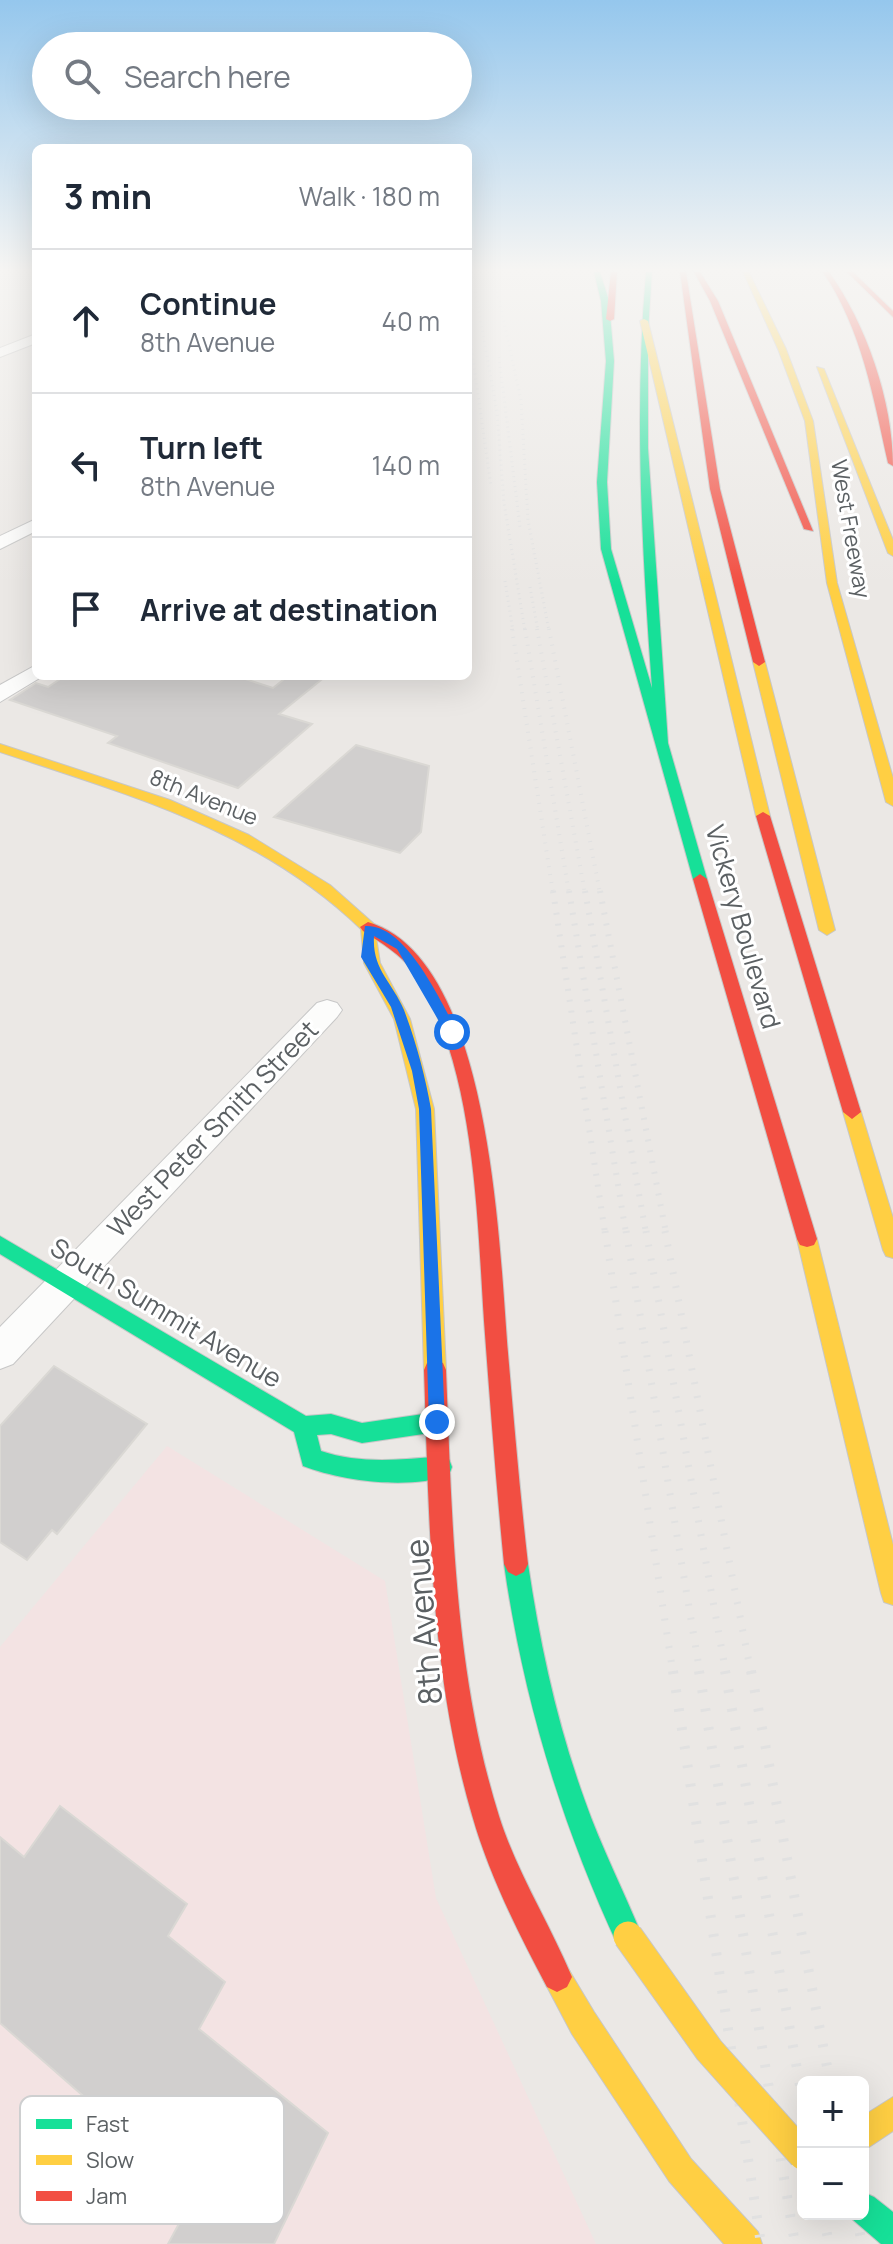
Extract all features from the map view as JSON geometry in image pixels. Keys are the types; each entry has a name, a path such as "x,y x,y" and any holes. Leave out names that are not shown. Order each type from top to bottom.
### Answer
{"main road":[{"name":"Vickery Boulevard","path":"609,377 601,509 604,542 620,609 662,742 821,1287 893,1593"},
{"path":"645,377 645,504 662,742"},
{"path":"659,377 763,816 893,1250"},
{"path":"703,377 715,489 833,955"},
{"path":"738,377 832,583"},
{"name":"West Freeway","path":"792,377 809,421 832,583 893,802"},
{"name":"West Freeway","path":"822,377 893,553"},
{"path":"871,377 893,463"},
{"name":"8th Avenue","path":"0,748 229,831 282,858 327,889 369,928 401,946 424,979 452,1032 464,1070 483,1193 527,1638 541,1717 581,1835 628,1936 658,1985 730,2081 798,2148"},
{"name":"8th Avenue","path":"369,928 367,957 397,1007 418,1071 425,1109 437,1422 453,1649 465,1729 484,1804 505,1871 538,1942 641,2116 680,2170 746,2244"},
{"path":"871,1106 893,1197"},
{"name":"South Summit Avenue","path":"0,1244 304,1426 331,1424 362,1433 437,1422"},
{"path":"304,1426 311,1458 335,1470 350,1473 441,1467"},
{"path":"869,2130 893,2112"},
{"path":"869,2213 893,2233"}],"street":[{"path":"3,539 32,526"},
{"path":"3,539 32,545"},
{"path":"0,695 32,674"},
{"name":"West Peter Smith Street","path":"0,1352 327,1010"}],"shaded area":[{"path":"167,1446 385,1581 436,1898 596,2244 0,2244 0,1647"}],"building":[{"path":"59,680 248,680 273,688 283,680 321,680 279,714 312,724 238,788 108,743 117,736 10,700 36,683 48,687"},
{"path":"356,745 429,766 421,832 400,853 274,817"},
{"path":"54,1366 147,1424 57,1534 52,1530 27,1560 0,1542 0,1426"},
{"path":"60,1806 187,1904 168,1936 225,1982 199,2029 282,2096 83,2096 0,2023 0,1837 24,1857"},
{"path":"284,2098 328,2133 284,2223"},
{"path":"179,2224 284,2224 274,2244 168,2244"}],"railway":[{"path":"475,377 491,486"},
{"path":"491,377 497,412 504,503 525,631"},
{"path":"501,377 520,527"},
{"path":"516,377 521,400 528,520 549,631"},
{"path":"505,581 513,631"},
{"path":"530,587 538,631"},
{"path":"512,629 553,893"},
{"path":"525,629 569,893"},
{"path":"537,629 585,893"},
{"path":"549,629 600,893"},
{"path":"553,891 605,1233"},
{"path":"569,891 626,1233"},
{"path":"585,891 646,1233"},
{"path":"600,891 666,1233"},
{"path":"605,1231 673,1673"},
{"path":"626,1231 700,1673"},
{"path":"646,1231 726,1673"},
{"path":"665,1231 751,1673"},
{"path":"673,1671 761,2244"},
{"path":"699,1671 795,2244"},
{"path":"725,1671 798,2076"},
{"path":"751,1671 829,2076"},
{"path":"824,2220 829,2244"},
{"path":"857,2220 862,2244"}],"traffic: fast":[{"path":"609,377 602,482 606,549 700,879"},
{"path":"643,377 645,507 662,742"},
{"path":"0,1244 304,1426 331,1424 362,1433 437,1422"},
{"path":"304,1426 311,1458 327,1464 375,1471 441,1467"},
{"path":"516,1564 532,1661 556,1754 588,1846 628,1936"},
{"path":"869,2213 893,2233"}],"traffic: slow":[{"path":"657,377 763,816"},
{"path":"792,377 809,421 832,583 893,802"},
{"path":"823,377 893,553"},
{"path":"759,662 827,930"},
{"path":"0,748 205,819 282,859 325,888 368,927"},
{"path":"369,928 372,963 402,1019 425,1109 435,1370"},
{"path":"852,1112 893,1250"},
{"path":"807,1239 893,1593"},
{"path":"628,1936 709,2050 797,2148"},
{"path":"557,1977 583,2023 680,2170 746,2244"},
{"path":"869,2130 893,2112"}],"traffic: jam":[{"path":"698,377 715,489 759,662"},
{"path":"746,377 809,529"},
{"path":"873,377 893,463"},
{"path":"763,816 852,1112"},
{"path":"700,879 807,1239"},
{"path":"368,927 403,950 429,984 446,1019 469,1092 485,1208 516,1564"},
{"path":"435,1370 444,1560 458,1692 470,1755 486,1816 506,1873 557,1977"}],"route":[{"path":"437,1422 425,1109 418,1071 397,1007 367,957 369,928 401,946 424,979 452,1032"}]}
